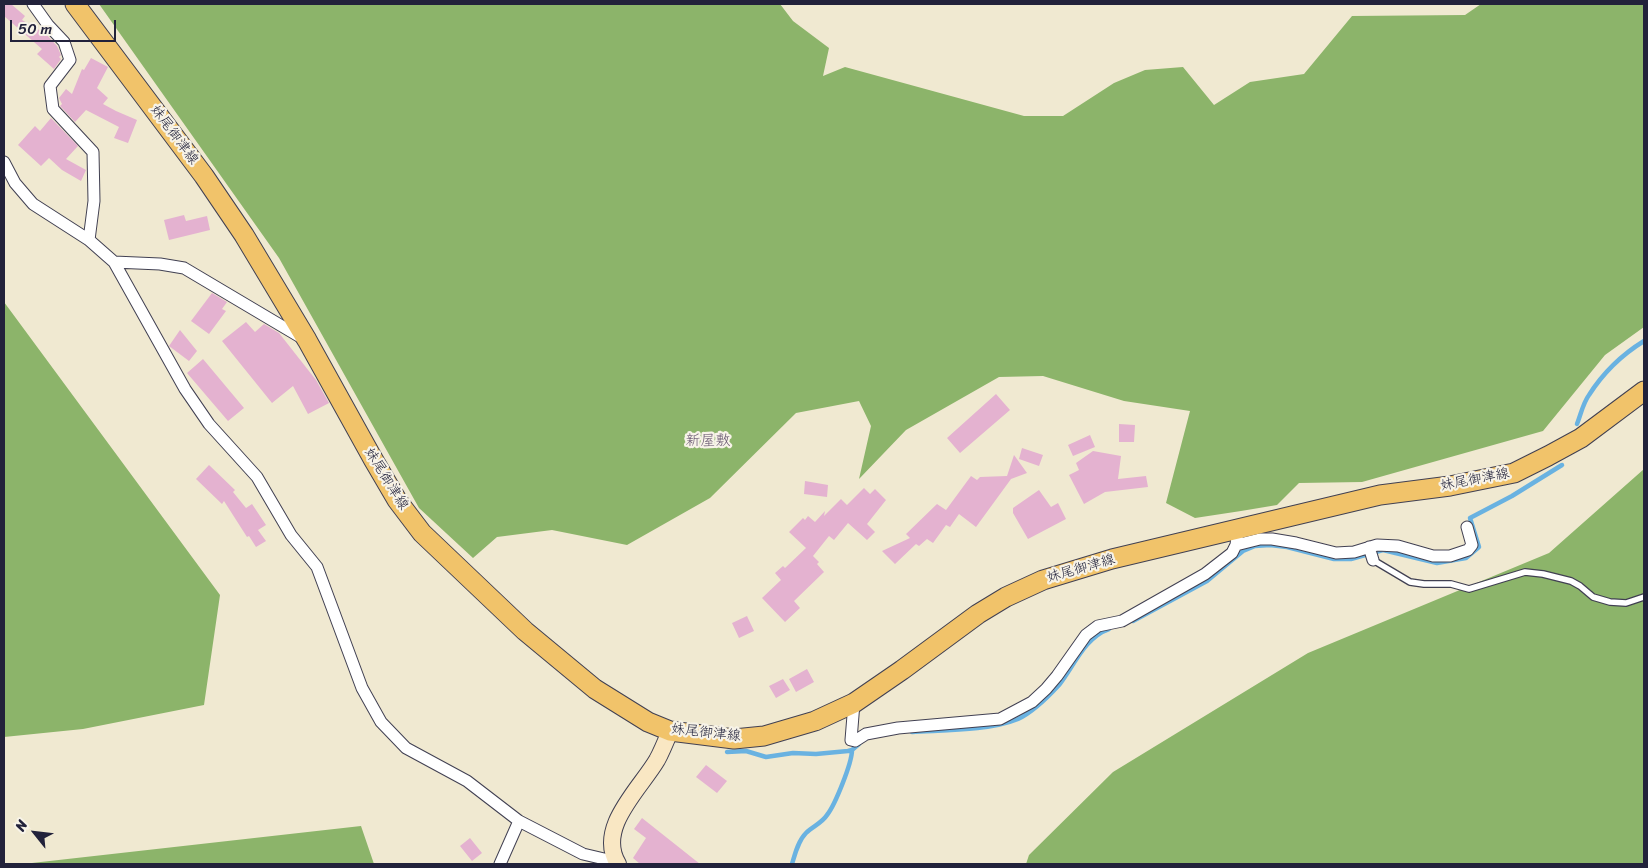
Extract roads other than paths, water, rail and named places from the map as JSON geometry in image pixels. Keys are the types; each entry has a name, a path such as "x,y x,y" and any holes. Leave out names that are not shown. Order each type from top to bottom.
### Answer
{"main road":[{"name":"妹尾御津線","path":"75,4 204,176 244,235 307,340 382,475 397,500 422,533 525,631 595,689 648,722 670,731 734,739 764,736 815,721 854,703 978,614 1006,597 1042,580 1112,559 1237,537 1380,495 1450,486 1514,473 1580,438 1644,390"}],"street":[{"path":"33,4 48,25 64,42 70,60 50,86 53,110 93,152 94,201 90,240"},
{"path":"4,162 14,183 33,204 90,240 114,262 185,389 209,424 257,478 291,535 317,567 362,688 381,722 406,748 467,782 519,821 583,854 618,863"},
{"path":"114,262 160,264 184,268 307,340"},
{"path":"854,703 851,740 855,741 866,734 898,728 1000,718 1032,702 1046,689 1086,635 1098,626 1122,620 1205,574 1232,553 1237,537 1272,539 1336,553 1354,552 1377,546 1398,546 1433,556 1450,556 1468,550 1472,545 1467,526"},
{"path":"1369,547 1373,560"},
{"path":"618,863 612,847 612,838 620,814 657,760 670,731"},
{"path":"500,864 519,821"}],"lane":[{"path":"1373,560 1410,582 1424,584 1451,584 1469,589 1525,572 1571,580 1594,597 1610,602 1626,603 1644,597"}],"waterway":[{"path":"1577,424 1585,402 1601,379 1621,358 1644,341"},
{"path":"1133,621 1207,581 1243,551 1255,546 1287,547 1334,559 1351,559 1383,550 1437,563 1466,558 1479,547 1470,518 1512,496 1562,465"},
{"path":"912,732 980,728 1006,723 1024,716 1059,685 1093,638 1109,629"},
{"path":"727,752 746,751 766,757 793,753 816,754 848,751 859,744"},
{"path":"792,864 803,836 825,818 830,810 846,774 852,750"}],"district":[{"name":"新屋敷","path":"708,441"}]}
